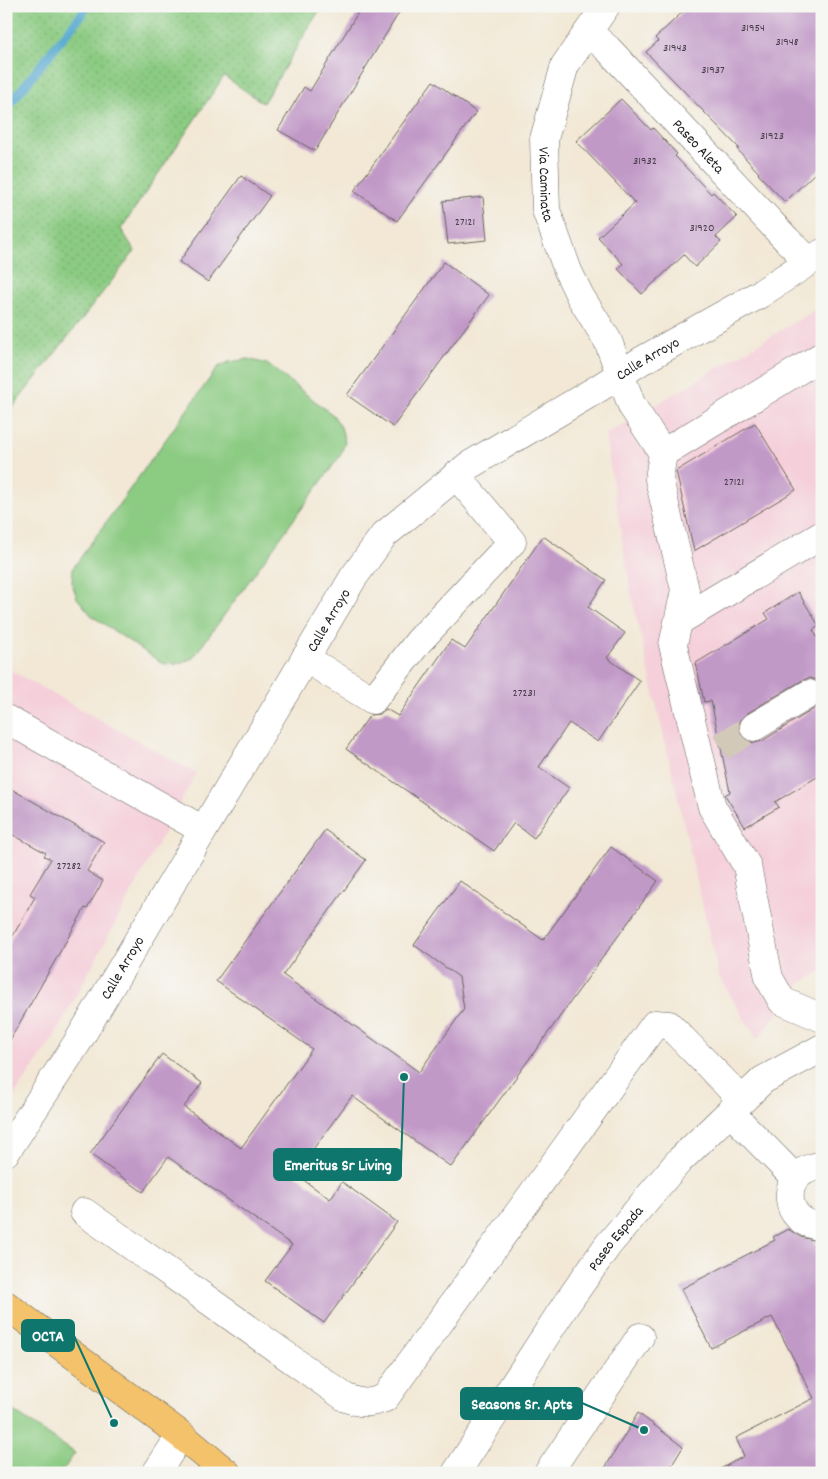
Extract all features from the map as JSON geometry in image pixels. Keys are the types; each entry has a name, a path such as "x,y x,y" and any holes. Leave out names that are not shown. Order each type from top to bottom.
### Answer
{"main road":[{"path":"6,1305 182,1436 227,1473"}],"street":[{"name":"Via Caminata","path":"606,6 565,65 544,139 546,210 568,271 580,296 604,334 632,406 663,453"},
{"name":"Paseo Aleta","path":"588,32 608,49 787,240 815,257"},
{"name":"Calle Arroyo","path":"6,1152 77,1044 353,578 384,535 468,466 621,374 760,294 815,257"},
{"path":"822,356 663,453 659,479 685,590 673,646 710,753 712,807 747,866 769,978 782,1001 822,1018"},
{"path":"306,658 373,700 419,642 512,542 456,475"},
{"path":"679,621 818,545"},
{"path":"754,727 809,694"},
{"path":"6,719 203,830"},
{"path":"84,1212 346,1398 359,1403 370,1403 385,1398 654,1024 669,1025 796,1178"},
{"name":"Paseo Espada","path":"456,1473 565,1306 608,1245 679,1161 763,1080 822,1048"},
{"path":"822,1166 812,1167 803,1171 791,1186 790,1196 791,1205 795,1213 810,1224 822,1225"},
{"path":"548,1473 640,1336"},
{"path":"156,1473 182,1436"}],"shaded area":[{"path":"822,306 822,971 801,983 757,1040 719,977 631,594 605,435"},
{"path":"6,668 196,773 53,1039 6,1107"}],"green space":[{"path":"6,6 322,6 263,103 224,76 121,229 135,251 6,416"},
{"path":"248,359 267,364 333,415 341,427 345,442 340,456 193,658 180,663 163,664 92,616 77,598 72,583 73,568 218,367 229,362"},
{"path":"6,1406 75,1453 61,1473 6,1473"}],"building":[{"path":"362,6 403,6 315,151 278,130 304,87 310,91"},
{"path":"689,6 809,6 822,20 822,166 785,202 758,174 737,149 739,148 646,52 658,41 655,38"},
{"path":"433,81 476,112 397,221 354,191"},
{"path":"621,99 651,130 653,128 677,154 675,156 711,194 713,192 737,217 716,237 721,242 695,267 684,255 642,294 618,269 623,264 598,237 635,203 576,141"},
{"path":"241,176 270,196 208,282 179,262"},
{"path":"483,197 487,240 448,244 443,201"},
{"path":"444,262 489,295 393,427 347,395"},
{"path":"755,423 796,490 694,551 676,471"},
{"path":"543,536 606,580 588,607 625,633 607,658 640,681 598,742 569,723 539,767 569,788 534,838 514,823 494,851 346,749 370,715 379,714 386,709 398,716 451,640 465,649"},
{"path":"798,592 819,626 813,630 822,645 822,685 816,680 809,678 801,681 746,714 740,720 738,728 746,740 754,743 762,741 822,703 822,774 775,802 779,807 745,827 725,795 730,792 711,701 704,702 696,663 769,619 765,613"},
{"path":"6,786 104,842 87,871 103,881 87,909 85,908 6,1047 6,948 35,897 30,894 51,859 44,856 46,853 6,831"},
{"path":"325,830 366,860 283,975 419,1072 464,1009 459,977 414,945 460,881 543,940 611,847 658,881 451,1167 352,1096 295,1174 330,1199 342,1182 397,1222 324,1323 265,1281 292,1245 168,1157 143,1192 90,1154 162,1054 202,1083 184,1107 241,1148 312,1049 216,981"},
{"path":"788,1229 801,1237 813,1240 816,1246 822,1243 822,1473 713,1473 744,1456 736,1438 814,1398 772,1317 711,1348 681,1289 775,1240 773,1237"},
{"path":"638,1413 683,1447 667,1473 602,1473"}],"waterway":[{"path":"6,109 88,6"}],"tunnel":[{"path":"721,747 754,727"}],"place":[{"name":"Emeritus Sr Living","path":"404,1077"},
{"name":"OCTA","path":"114,1423"},
{"name":"Seasons Sr. Apts","path":"644,1430"}]}
